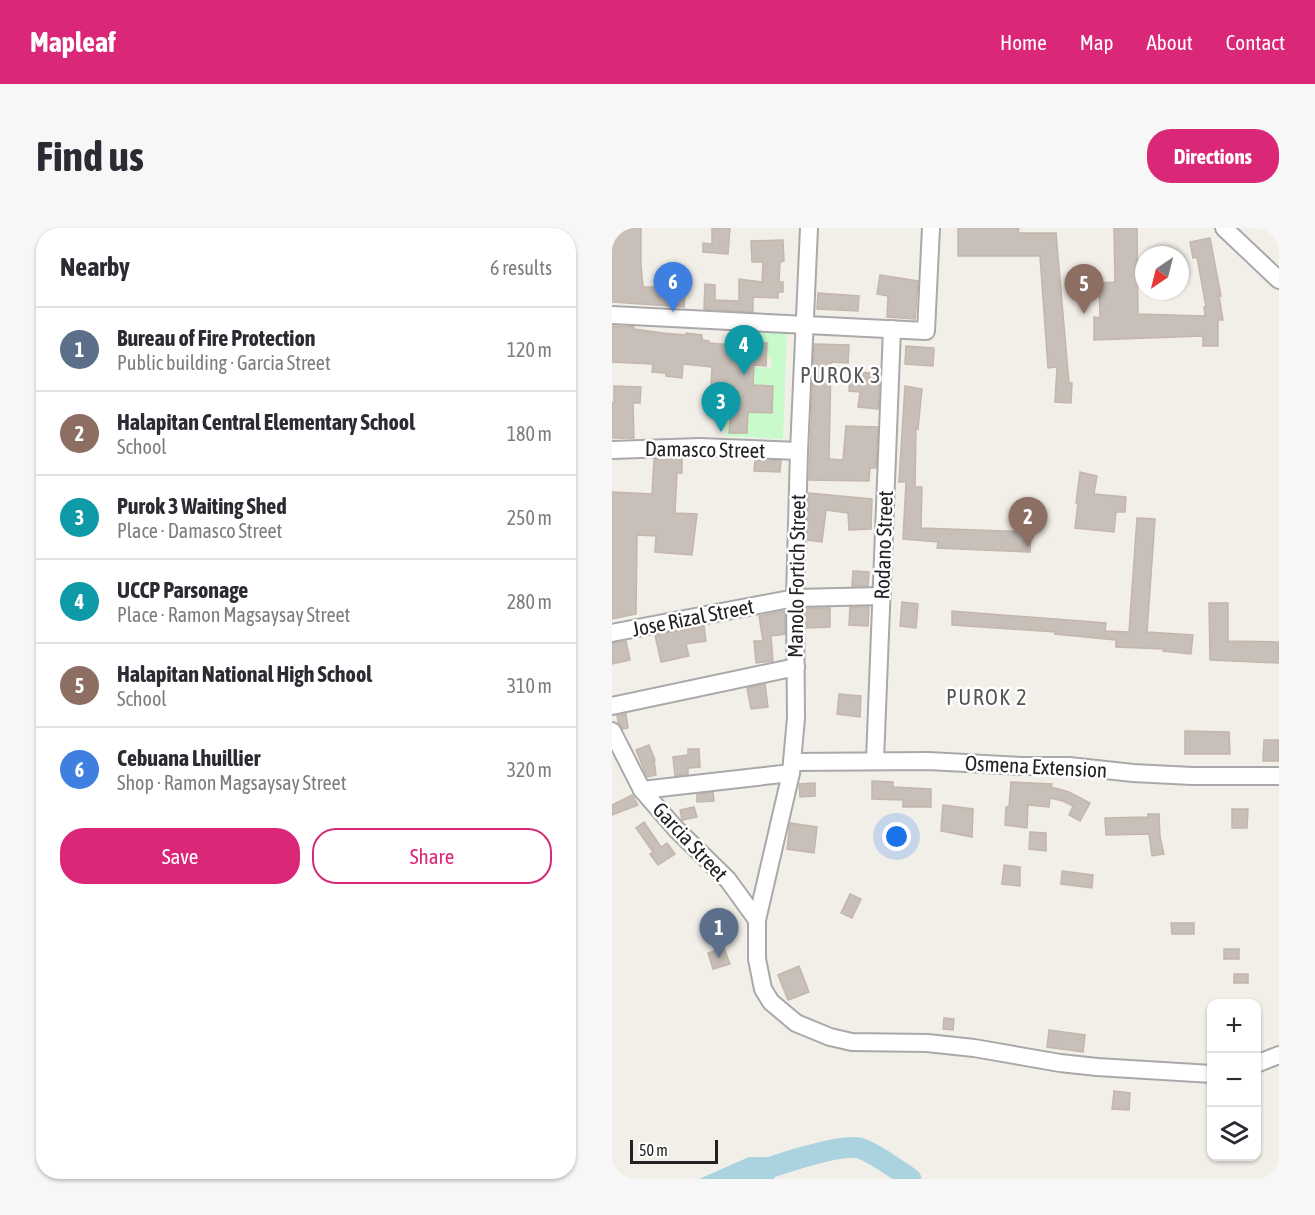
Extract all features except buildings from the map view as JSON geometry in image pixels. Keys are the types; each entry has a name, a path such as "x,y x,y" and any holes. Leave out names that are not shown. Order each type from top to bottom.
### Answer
{"street":[{"name":"Manolo Fortich Street","path":"757,920 792,768 796,717 795,598 809,228"},
{"path":"612,315 926,331 931,228"},
{"path":"1224,228 1279,280"},
{"name":"Rodano Street","path":"875,760 892,329"},
{"name":"Damasco Street","path":"612,450 678,447 799,451"},
{"name":"Jose Rizal Street","path":"612,633 795,598 882,596"},
{"path":"612,706 796,668"},
{"name":"Garcia Street","path":"612,731 642,790 676,829 728,880 757,920"},
{"name":"Osmena Extension","path":"642,790 792,768 875,760 1069,766 1192,776 1279,776"},
{"path":"757,920 757,959 763,989 771,1002 796,1023 810,1030 852,1042 927,1043 974,1048 1069,1064 1207,1074"},
{"path":"1261,1062 1279,1055"}],"green space":[{"path":"787,329 783,439 725,436 727,410 772,413 773,387 753,385 754,367 771,368 772,358 767,357 767,343 748,342 748,330"}],"water":[{"path":"749,1157 775,1157 774,1179 699,1179"}],"waterway":[{"path":"742,1179 800,1158 849,1147 859,1148 872,1154 911,1179"}],"place":[{"name":"Cebuana Lhuillier","path":"673,312"},
{"name":"Halapitan National High School","path":"1084,314"},
{"name":"UCCP Parsonage","path":"744,375"},
{"name":"Purok 3 Waiting Shed","path":"721,432"},
{"name":"Halapitan Central Elementary School","path":"1028,547"},
{"name":"Bureau of Fire Protection","path":"719,958"}],"district":[{"name":"PUROK 3","path":"841,375"},
{"name":"PUROK 2","path":"987,697"}]}
